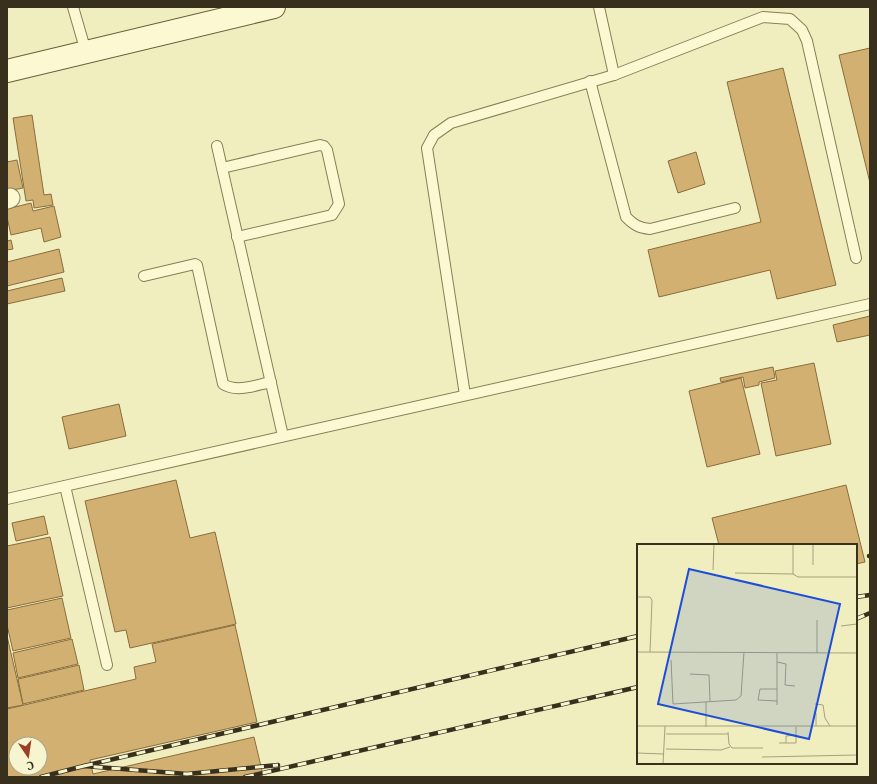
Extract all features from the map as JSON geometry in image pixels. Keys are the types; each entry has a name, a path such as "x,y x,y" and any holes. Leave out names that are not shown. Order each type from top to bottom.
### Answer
{"street":[{"path":"7,71 274,7"}],"lane":[{"path":"73,7 86,52"},
{"path":"599,7 614,75"},
{"path":"465,395 427,148 434,135 451,123 614,75 764,17 790,19 802,30 807,41 856,258"},
{"path":"590,81 626,217 633,225 650,229 735,208"},
{"path":"222,168 320,145 324,146 327,150 339,204 332,215 237,237"},
{"path":"217,146 283,436"},
{"path":"144,276 195,264 197,265 223,384 228,388 242,388 271,382"},
{"path":"7,499 870,304"},
{"path":"65,486 107,665"}],"building":[{"path":"870,48 870,183 839,55"},
{"path":"783,68 836,285 777,299 770,270 659,297 648,250 761,222 727,82"},
{"path":"32,115 44,195 51,194 53,205 34,208 33,200 26,201 13,118"},
{"path":"696,152 705,184 678,193 668,161"},
{"path":"17,160 23,188 7,191 7,162"},
{"path":"31,203 33,211 54,206 61,237 44,242 41,228 11,235 7,217 7,209"},
{"path":"11,240 13,249 7,250 7,241"},
{"path":"59,249 64,272 7,286 7,262"},
{"path":"62,278 65,291 7,304 7,291"},
{"path":"870,316 870,335 837,342 833,325"},
{"path":"814,363 831,444 776,456 761,383 777,380 775,371"},
{"path":"773,367 775,378 759,382 759,385 745,388 743,377 721,382 720,378"},
{"path":"741,378 760,454 707,467 689,391"},
{"path":"119,404 126,436 69,449 62,417"},
{"path":"176,480 190,538 215,532 236,624 130,648 126,630 115,632 85,501"},
{"path":"846,485 865,562 857,564 857,544 719,544 712,518"},
{"path":"44,516 48,534 16,541 12,523"},
{"path":"50,537 63,596 7,608 7,546"},
{"path":"62,598 71,638 13,651 7,625 7,610"},
{"path":"235,625 257,722 90,760 93,774 254,737 263,775 256,777 7,777 7,709 136,679 134,667 156,662 152,644"},
{"path":"7,636 23,705 7,708"},
{"path":"72,639 78,664 18,678 13,653"},
{"path":"79,665 84,690 23,704 18,679"}],"railway":[{"path":"857,597 870,595"},
{"path":"857,619 870,613"},
{"path":"84,766 637,636"},
{"path":"245,777 637,687"},
{"path":"41,777 84,766 187,774 278,765"}]}
